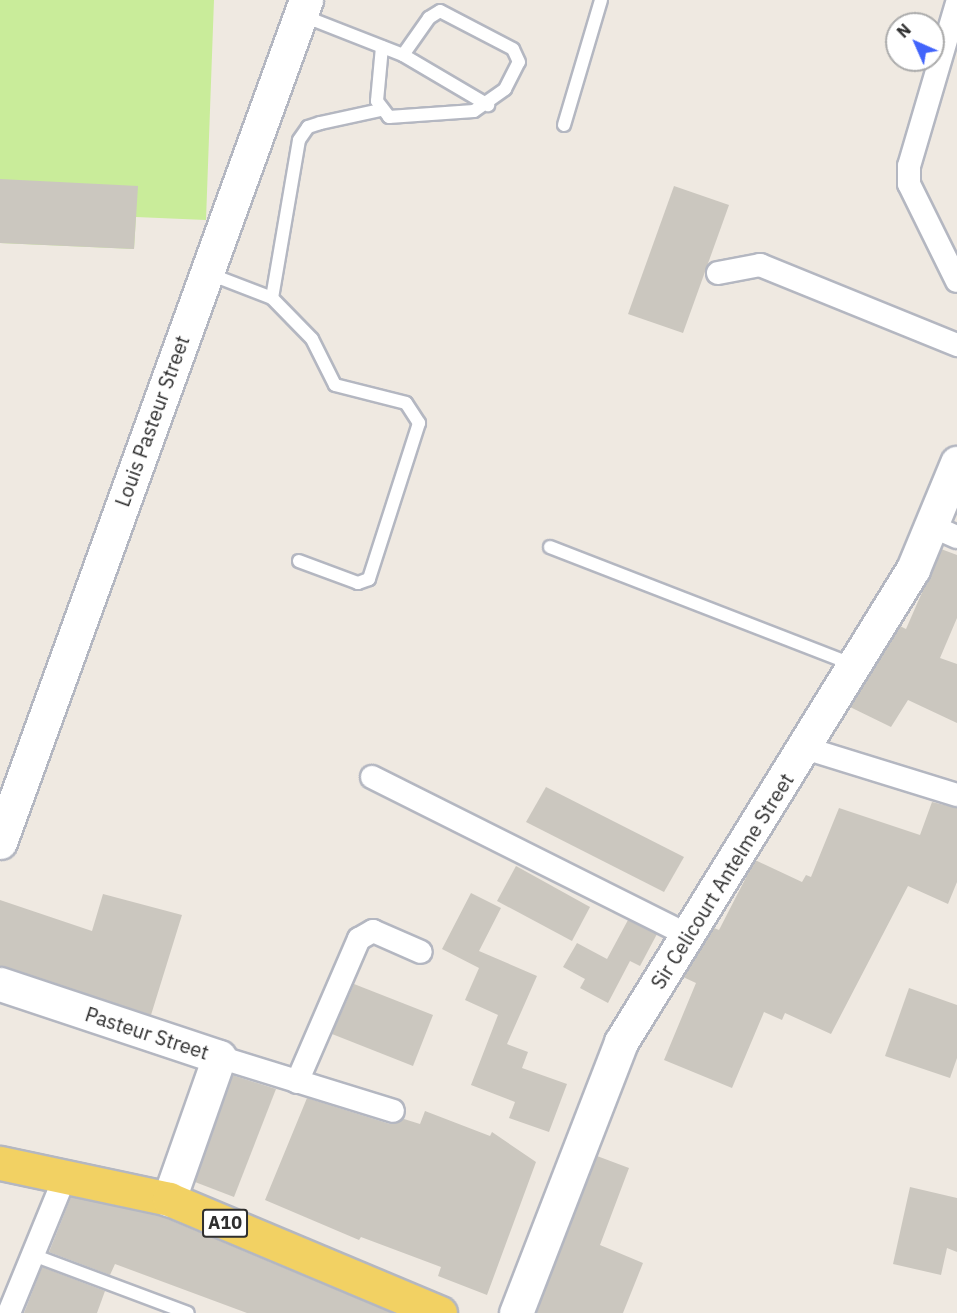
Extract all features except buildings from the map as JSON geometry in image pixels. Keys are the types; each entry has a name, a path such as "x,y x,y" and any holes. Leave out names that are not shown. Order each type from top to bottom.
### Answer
{"main road":[{"name":"A10","path":"0,1163 66,1174 169,1199 433,1311"}],"street":[{"path":"957,3 909,166 909,184 957,280"},
{"name":"Louis Pasteur Street","path":"0,842 303,7"},
{"path":"718,273 760,265 957,345"},
{"name":"Sir Celicourt Antelme Street","path":"516,1313 621,1042 690,936 913,569 945,531 957,463"},
{"path":"805,748 957,795"},
{"path":"372,777 690,936"},
{"path":"297,1082 359,939 373,931 421,952"},
{"name":"Pasteur Street","path":"0,984 219,1057 169,1199"},
{"path":"219,1057 393,1112"},
{"path":"9,1313 66,1174"}],"lane":[{"path":"564,125 601,0"},
{"path":"303,7 382,47 403,55 488,105"},
{"path":"380,110 388,117 474,111 488,105 505,89 519,62 513,49 440,11 429,18 403,55"},
{"path":"380,110 382,47"},
{"path":"272,298 299,140 308,127 380,110"},
{"path":"206,273 272,298 312,339 335,385 406,403 419,423 369,579 358,583 299,561"},
{"path":"550,547 855,666"},
{"path":"33,1256 188,1313"}],"green space":[{"path":"0,0 214,0 206,220 136,217 134,249 0,243"}]}
